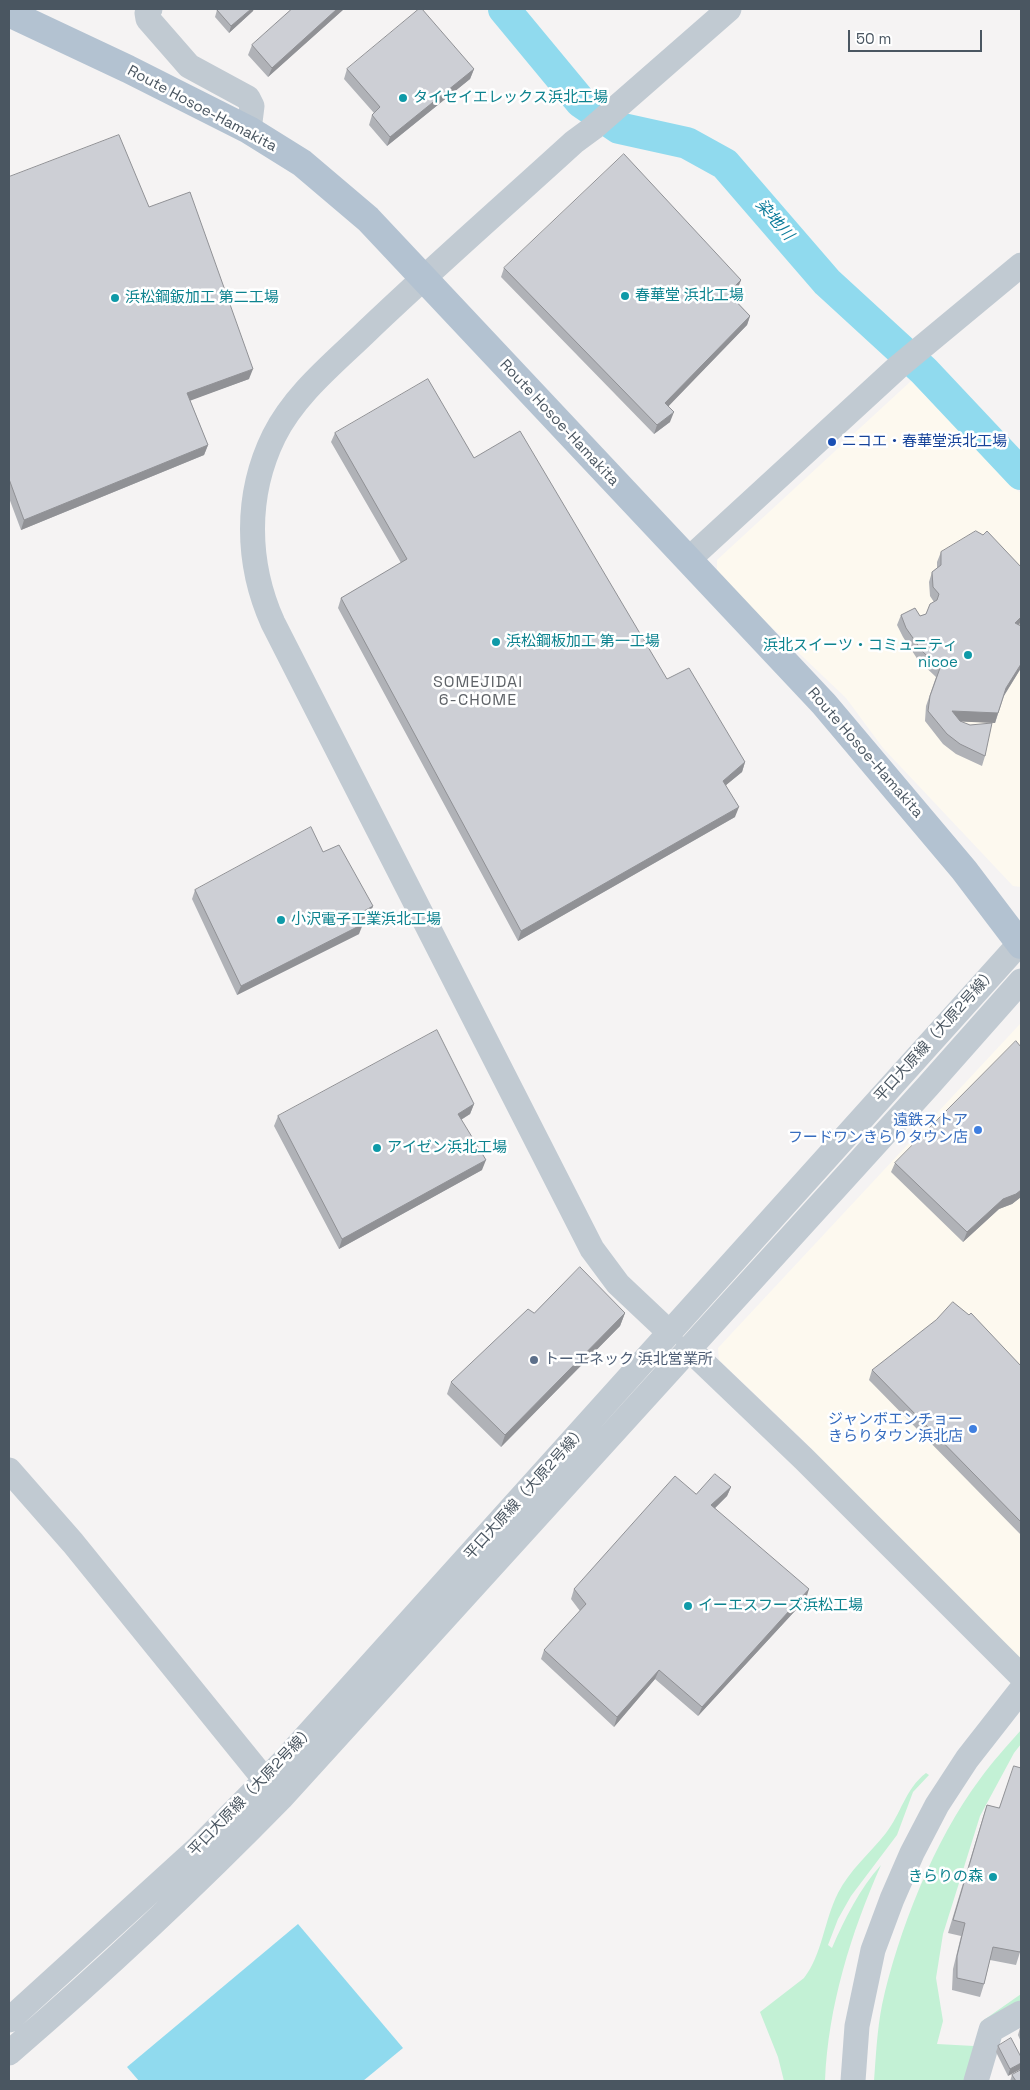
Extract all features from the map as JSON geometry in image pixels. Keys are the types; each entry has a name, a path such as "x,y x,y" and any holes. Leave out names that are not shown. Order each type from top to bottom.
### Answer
{"main road":[{"name":"Route Hosoe-Hamakita","path":"19,13 249,130 302,163 361,213 833,715 964,870 1021,943"}],"street":[{"path":"150,9 147,12 148,18 187,64 248,98 252,106 249,130"},
{"path":"729,9 593,128 574,142 423,278 318,378 285,418 274,436 260,476 253,514 252,543 259,586 273,623 592,1249 618,1284 804,1459 1021,1676"},
{"path":"688,560 898,367 1021,265"},
{"name":"平口大原線（大原2号線）","path":"9,2053 106,1968 228,1852 281,1798 1021,943"},
{"name":"平口大原線（大原2号線）","path":"9,2020 183,1862 282,1763 679,1340 888,1130 1021,980"},
{"path":"9,1470 73,1543 264,1780"},
{"path":"852,2081 857,2026 873,1950 892,1899 912,1853 937,1805 967,1759 1017,1700"},
{"path":"976,2081 991,2030 1021,2013"}],"shaded area":[{"path":"911,381 1021,494 1021,887 1013,886 883,748 846,698 717,575 717,560"},
{"path":"1020,1024 1021,1657 1019,1659 802,1439 719,1360 718,1348"}],"green space":[{"path":"1021,1730 1021,1744 1014,1753 980,1816 943,1934 936,1978 943,2021 937,2044 974,2046 981,2022 1021,1994 1021,2002 964,2081 874,2081 882,2005 898,1947 920,1888 933,1858 963,1803 990,1766"},
{"path":"926,1773 929,1775 913,1792 897,1835 851,1896 838,1919 828,1945 832,1948 853,1905 881,1865 860,1917 843,1970 831,2025 825,2081 784,2081 778,2057 760,2012 804,1978 815,1959 838,1893 854,1870 886,1833 913,1786"}],"water":[{"path":"298,1924 403,2048 363,2081 139,2081 127,2067"}],"building":[{"path":"218,9 251,9 231,26"},
{"path":"292,9 337,9 272,68 252,45"},
{"name":"タイセイエレックス浜北工場","path":"419,9 422,9 474,69 390,137 372,115 380,107 347,69"},
{"name":"浜松鋼鈑加工 第二工場","path":"119,135 149,207 190,192 253,369 187,393 208,445 24,520 9,479 9,177"},
{"name":"春華堂 浜北工場","path":"624,154 741,280 728,293 750,316 665,403 674,412 657,425 504,268"},
{"name":"浜松鋼板加工 第一工場","path":"428,379 474,458 520,431 667,679 689,668 745,762 723,781 739,807 521,931 341,598 407,559 335,433"},
{"name":"浜北スイーツ・コミュニティ nicoe","path":"976,531 983,535 987,531 1021,567 1021,617 1015,623 1021,626 1021,664 1006,688 998,713 952,711 960,721 970,725 992,723 985,756 960,744 947,734 928,711 930,696 940,668 922,651 906,628 901,615 915,608 920,616 926,614 930,604 937,600 939,594 933,587 932,572 941,565 941,552"},
{"name":"小沢電子工業浜北工場","path":"311,827 323,852 339,845 373,906 357,915 363,924 241,986 195,890"},
{"name":"アイゼン浜北工場","path":"437,1030 474,1104 458,1114 486,1160 342,1239 278,1116"},
{"name":"遠鉄ストア フードワンきらりタウン店","path":"1016,1041 1021,1047 1021,1190 1003,1199 967,1232 895,1163"},
{"name":"トーエネック 浜北営業所","path":"580,1267 625,1313 505,1435 451,1382 528,1309 534,1313"},
{"path":"953,1302 969,1315 971,1313 1021,1366 1021,1522 872,1370 936,1320"},
{"name":"イーエスフーズ浜松工場","path":"715,1474 731,1487 711,1505 809,1589 702,1707 659,1670 617,1717 544,1650 586,1604 574,1589 675,1476 696,1494"},
{"name":"きらりの森","path":"1014,1766 1021,1768 1021,1949 1020,1952 993,1947 984,1984 957,1978 957,1956 965,1923 953,1920 987,1805 999,1808"},
{"path":"1011,2038 1021,2057 1021,2063 1010,2069 998,2046"},
{"path":"1021,2070 1021,2081 1016,2081 1012,2075"}],"waterway":[{"name":"染地川","path":"504,9 581,102 619,128 687,143 725,164 827,282 924,371 1021,474"}],"place":[{"name":"タイセイエレックス浜北工場","path":"403,98"},
{"name":"春華堂 浜北工場","path":"625,296"},
{"name":"浜松鋼鈑加工 第二工場","path":"115,298"},
{"name":"ニコエ・春華堂浜北工場","path":"832,442"},
{"name":"浜松鋼板加工 第一工場","path":"496,642"},
{"name":"浜北スイーツ・コミュニティ nicoe","path":"968,655"},
{"name":"小沢電子工業浜北工場","path":"281,920"},
{"name":"遠鉄ストア フードワンきらりタウン店","path":"978,1130"},
{"name":"アイゼン浜北工場","path":"377,1148"},
{"name":"トーエネック 浜北営業所","path":"534,1360"},
{"name":"ジャンボエンチョー きらりタウン浜北店","path":"973,1429"},
{"name":"イーエスフーズ浜松工場","path":"688,1606"},
{"name":"きらりの森","path":"993,1877"}],"district":[{"name":"SOMEJIDAI 6-CHOME","path":"478,692"}]}
